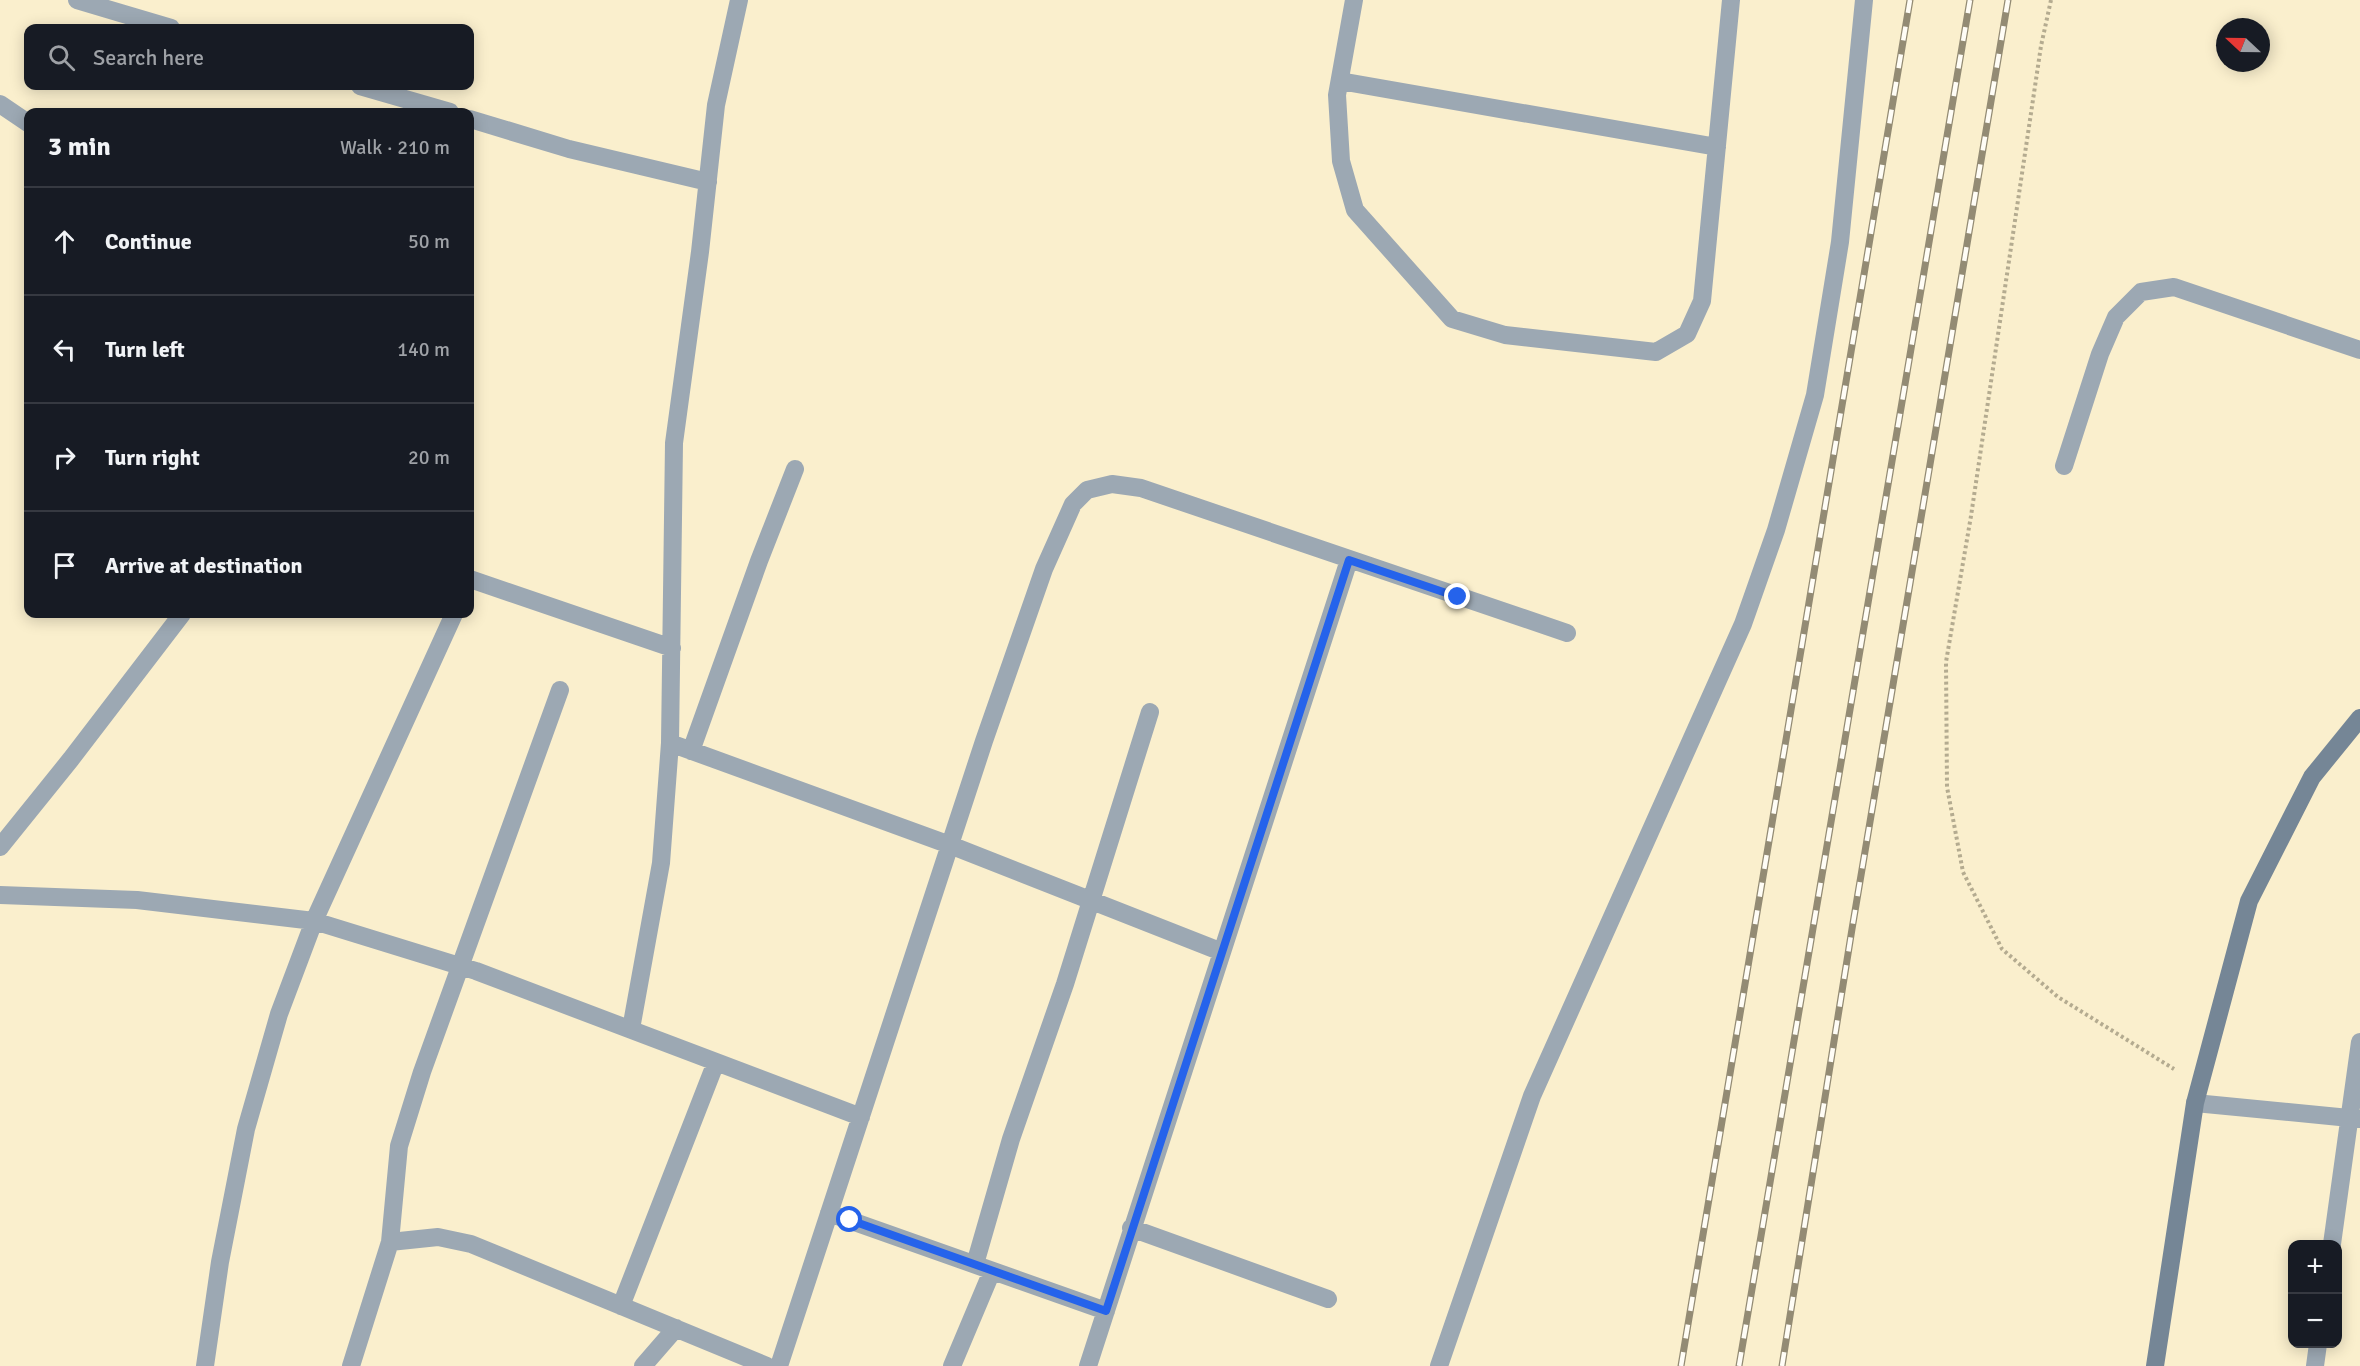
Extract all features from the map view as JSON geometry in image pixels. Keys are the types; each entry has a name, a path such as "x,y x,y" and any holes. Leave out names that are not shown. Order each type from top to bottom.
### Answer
{"street":[{"path":"77,0 158,24"},
{"path":"631,1029 661,862 670,743 674,443 716,105 739,0"},
{"path":"1354,0 1337,95 1341,161 1355,210 1452,319 1505,335 1656,352 1687,334 1702,301 1731,0"},
{"path":"1439,1366 1532,1096 1743,624 1776,530 1815,395 1840,242 1864,0"},
{"path":"1340,81 1717,147"},
{"path":"374,90 436,108"},
{"path":"0,104 24,120"},
{"path":"474,119 569,149 708,182"},
{"path":"2064,466 2100,354 2116,317 2142,292 2174,287 2360,350"},
{"path":"691,752 759,561 795,469"},
{"path":"779,1366 950,845 1044,569 1073,504 1087,490 1112,484 1141,488 1568,633"},
{"path":"1088,1366 1349,560"},
{"path":"474,580 672,648"},
{"path":"0,847 179,618"},
{"path":"205,1366 220,1262 246,1129 279,1014 314,921 452,618"},
{"path":"351,1366 390,1242 399,1146 422,1072 560,690"},
{"path":"952,1366 983,1268 1011,1138 1065,984 1150,712"},
{"path":"2155,1366 2198,1094 2249,901 2312,777 2360,718"},
{"path":"670,743 950,845 1222,952"},
{"path":"0,895 137,900 314,921 476,971 861,1117"},
{"path":"2333,1240 2355,1118 2360,1042"},
{"path":"621,1306 716,1062"},
{"path":"2198,1094 2355,1118"},
{"path":"829,1213 1106,1311"},
{"path":"1131,1228 1328,1299"},
{"path":"390,1242 438,1237 471,1244 767,1366"},
{"path":"643,1366 676,1328"},
{"path":"2315,1366 2317,1348"}],"path":[{"path":"2050,0 2041,46 1973,505 1946,662 1947,787 1963,872 2002,949 2058,997 2198,1094"}],"railway":[{"path":"1681,1366 1910,0"},
{"path":"1739,1366 1970,0"},
{"path":"1782,1366 1852,929 2008,0"}],"route":[{"path":"850,1220 1106,1311 1349,560 1458,597"}]}
